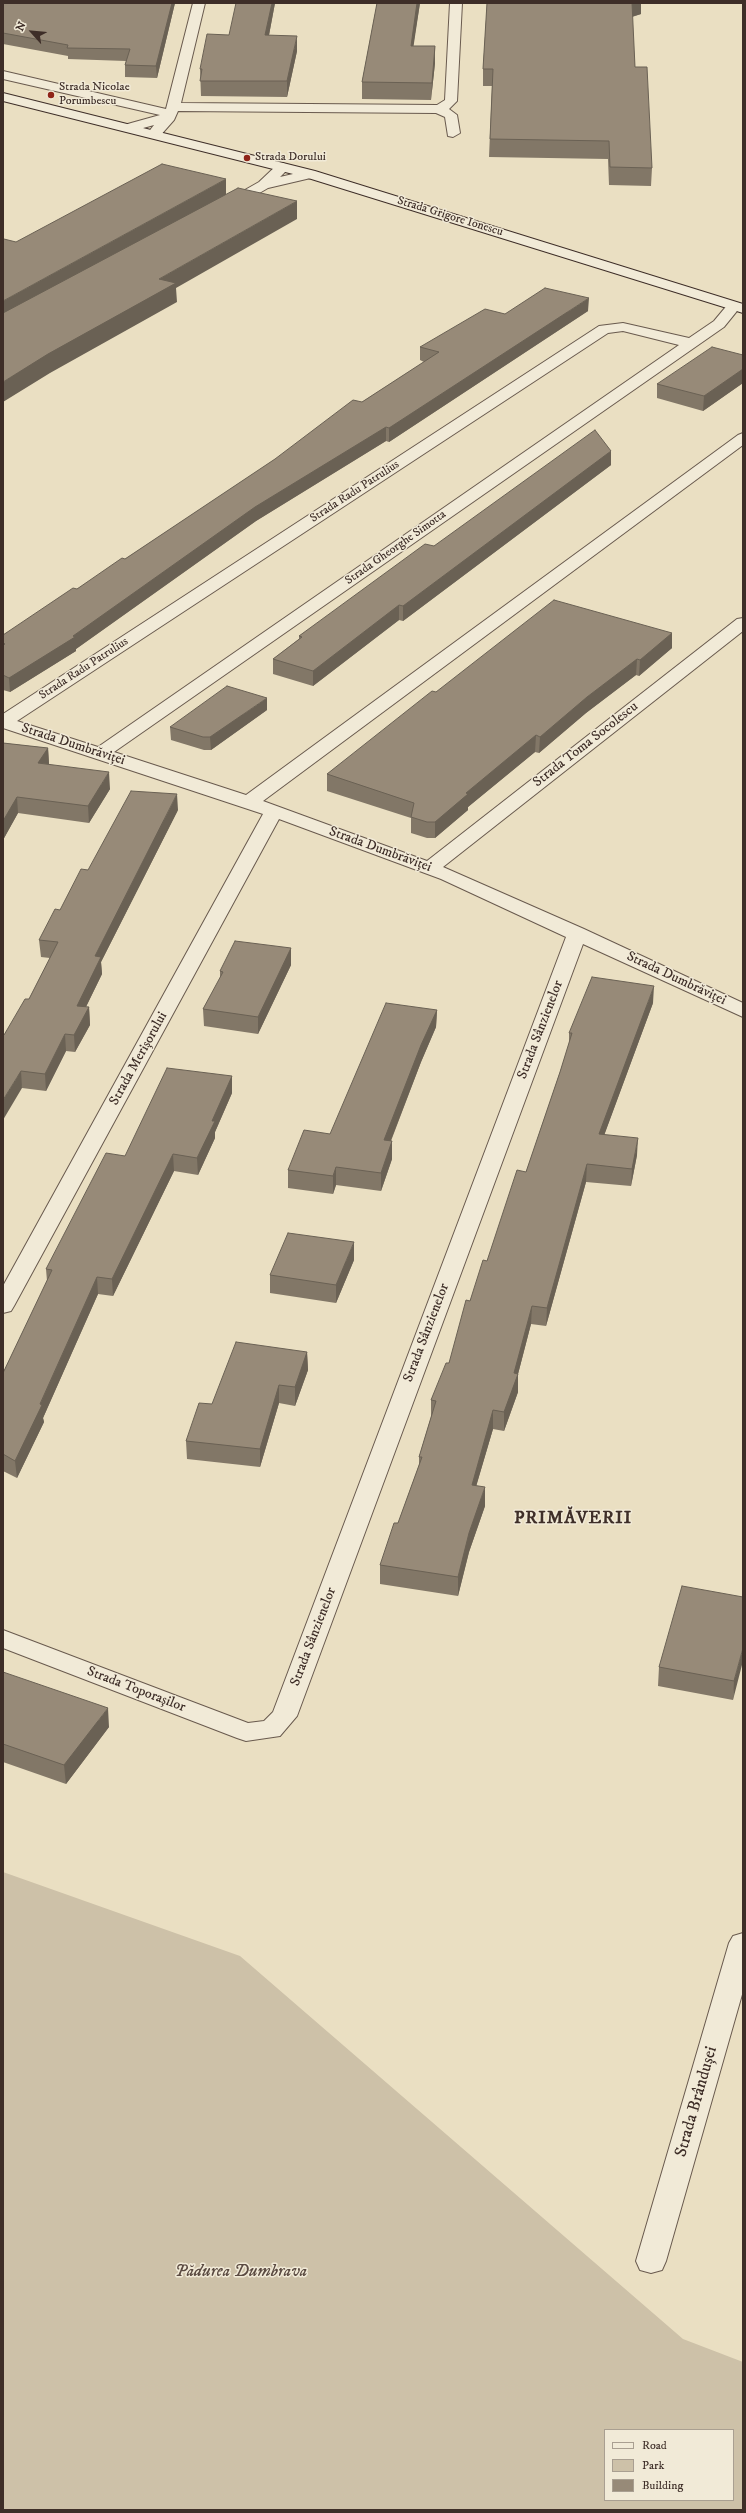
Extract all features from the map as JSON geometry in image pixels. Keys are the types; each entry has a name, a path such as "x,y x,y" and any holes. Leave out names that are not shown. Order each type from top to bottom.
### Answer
{"street":[{"path":"154,134 171,113 199,3"},
{"path":"438,109 446,106 451,101 456,3"},
{"name":"Strada Grigore Ionescu","path":"3,74 171,113 438,109"},
{"name":"Strada Grigore Ionescu","path":"3,98 154,134 310,174 739,307"},
{"path":"438,109 451,115 453,134"},
{"name":"Strada Grigore Ionescu","path":"129,128 171,113"},
{"path":"216,212 264,185 283,167"},
{"path":"264,185 310,174"},
{"path":"690,343 719,324 739,307"},
{"path":"719,324 743,319"},
{"name":"Strada Radu Patrulius","path":"3,722 604,329 623,327 690,343"},
{"name":"Strada Gheorghe Simotta","path":"101,753 690,343"},
{"path":"249,802 743,438"},
{"name":"Strada Toma Socolescu","path":"429,868 743,623"},
{"name":"Strada Dumbrăviței","path":"3,722 249,802 429,868 577,933 743,1011"},
{"name":"Strada Merișorului","path":"3,1306 274,811"},
{"name":"Strada Sânzienelor","path":"271,1730 284,1716 577,933"},
{"name":"Strada Toporașilor","path":"3,1639 246,1732 271,1730"},
{"name":"Strada Brândușei","path":"651,2261 743,1943"}],"green space":[{"name":"Pădurea Dumbrava","path":"3,1872 240,1956 683,2339 743,2362 743,2510 3,2510"}],"building":[{"path":"3,3 172,3 156,66 125,65 130,49 67,48 68,45 3,33"},
{"path":"236,3 272,3 265,35 297,36 287,81 200,81 202,69 200,69 207,34 229,35"},
{"path":"377,3 417,3 411,46 435,46 432,83 362,82"},
{"path":"487,3 632,3 635,67 647,67 652,168 610,167 609,141 490,139 493,69 483,69"},
{"path":"162,164 226,179 3,301 4,239 16,242"},
{"path":"238,188 297,201 159,279 176,283 48,354 3,382 3,313"},
{"path":"545,288 589,298 389,428 386,427 255,507 73,636 75,637 9,678 3,675 3,645 5,644 3,643 3,635 73,588 77,589 122,558 125,559 275,459 353,400 362,402 439,352 420,347 485,309 505,314"},
{"path":"712,347 743,355 743,369 704,396 657,384"},
{"path":"595,430 611,451 403,606 399,605 313,671 273,659 302,637 299,636 425,544 434,546"},
{"path":"554,600 672,633 640,660 637,659 587,697 540,737 536,735 466,793 468,794 435,822 427,822 411,817 414,803 327,774 432,691 436,692"},
{"path":"227,686 267,698 210,737 203,737 170,727"},
{"path":"3,743 48,748 38,763 109,772 88,806 17,797 3,821"},
{"path":"131,791 177,794 95,956 101,957 77,1006 89,1007 74,1035 65,1034 45,1074 21,1071 3,1100 3,1035 25,999 29,999 58,942 39,940 55,909 60,910 81,869 88,870"},
{"path":"235,941 291,948 258,1017 203,1009 223,972 220,971"},
{"path":"592,977 654,986 599,1134 638,1138 632,1169 587,1164 547,1308 532,1306 514,1373 518,1374 504,1412 493,1410 472,1485 485,1487 469,1533 458,1577 380,1565 394,1523 398,1523 422,1457 419,1457 436,1401 431,1400 446,1363 449,1363 466,1300 470,1301 483,1260 487,1261 517,1170 526,1172 572,1033 569,1033"},
{"path":"386,1003 437,1010 421,1045 384,1140 392,1141 381,1173 336,1167 333,1176 288,1170 304,1130 330,1134"},
{"path":"167,1068 232,1076 212,1121 215,1121 197,1158 173,1154 112,1279 97,1277 40,1404 42,1405 15,1461 3,1454 3,1373 52,1270 46,1269 106,1153 125,1156"},
{"path":"288,1233 354,1242 336,1285 270,1275"},
{"path":"236,1342 307,1352 295,1387 279,1385 260,1449 186,1441 199,1403 212,1404"},
{"path":"682,1586 743,1597 743,1648 734,1681 659,1667"},
{"path":"3,1672 108,1708 64,1765 3,1744"}],"place":[{"name":"Strada Nicolae Porumbescu","path":"51,95"},
{"name":"Strada Dorului","path":"247,158"}],"district":[{"name":"PRIMĂVERII","path":"573,1519"}]}
